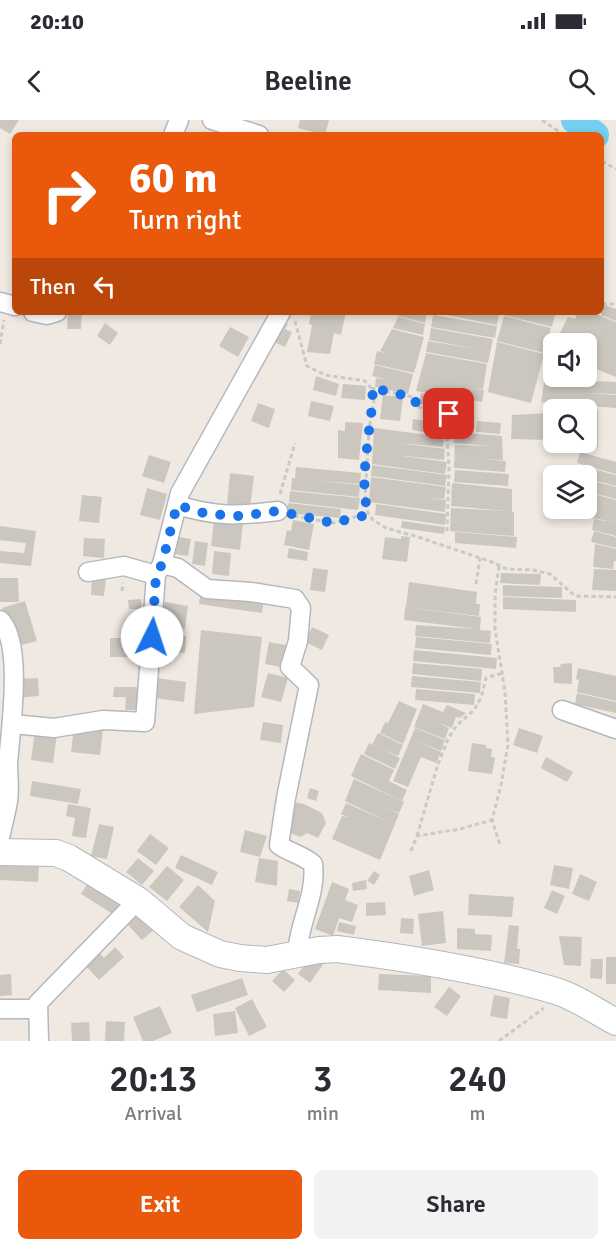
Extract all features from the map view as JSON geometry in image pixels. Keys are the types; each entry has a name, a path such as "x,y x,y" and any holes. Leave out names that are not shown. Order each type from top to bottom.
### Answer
{"street":[{"path":"212,120 250,132"},
{"path":"13,724 54,728 103,720 145,722 159,570 180,493 286,315"},
{"path":"177,505 207,514 240,516 278,511"},
{"path":"88,572 124,566 159,570 178,568 207,589 251,592 295,599 301,608 298,641 291,667 309,685 279,845 285,850 307,858 314,864 315,875 298,942 297,955"},
{"path":"0,620 5,625 13,652 13,724 4,764 8,800 0,837"},
{"path":"562,710 616,729"},
{"path":"0,852 56,853 89,868 138,900 182,937 220,954 254,960 337,949 469,970 560,993 578,1000 616,1022"},
{"path":"39,1041 38,1003 138,900"},
{"path":"0,1009 38,1009"}],"path":[{"path":"542,120 560,132"},
{"path":"0,344 8,304"},
{"path":"288,315 299,331 307,366 325,375 365,381 372,388 412,397 419,407 449,414 455,419 447,436 449,466 447,532"},
{"path":"372,388 374,401 369,429 364,500 373,520 386,528 507,569 533,570 550,574 575,596 582,598 616,597"},
{"path":"295,443 283,482 278,511 333,523 368,513"},
{"path":"476,584 480,558"},
{"path":"499,566 495,594 495,629 502,673 508,745 492,820 500,845"},
{"path":"411,851 448,739 456,726 474,710 481,698 486,678 502,673"},
{"path":"417,836 460,829 492,820"},
{"path":"500,1041 554,1001 560,993"}],"building":[{"path":"0,120 19,120 10,134 0,128"},
{"path":"300,120 329,120 326,132 298,128"},
{"path":"605,305 616,309 616,321 601,315 604,315"},
{"path":"68,315 82,315 81,329 67,329"},
{"path":"310,315 345,315 341,335 334,333 330,354 307,352 312,325 309,324"},
{"path":"398,315 426,315 425,323"},
{"path":"433,315 497,326 495,338 431,327"},
{"path":"447,315 499,315 497,325"},
{"path":"504,315 555,315 552,327"},
{"path":"577,315 598,315 616,322 616,377 597,369 597,333 560,333 568,317 575,319"},
{"path":"504,316 551,328 550,333 543,333 543,353 497,341"},
{"path":"398,317 425,324 423,335 393,328"},
{"path":"282,321 288,324 285,329 292,332 285,347 272,341"},
{"path":"105,323 118,333 110,345 97,336"},
{"path":"230,327 249,337 238,357 219,346"},
{"path":"431,328 493,339 488,363 426,352 428,341 482,350 429,340"},
{"path":"392,329 424,337 414,373 374,364 377,351 388,354 380,351"},
{"path":"497,342 543,354 531,403 488,392"},
{"path":"426,353 487,364 483,389 472,388 484,390 482,402 416,391"},
{"path":"375,365 413,374 408,394 375,387 376,378 388,380 372,376"},
{"path":"316,376 339,384 336,396 313,390"},
{"path":"597,381 616,382 616,394 584,393 616,395 616,408 597,406 597,399 543,399 541,402 543,387 597,387"},
{"path":"343,384 366,386 365,400 341,398"},
{"path":"421,393 471,401 469,413 419,404"},
{"path":"383,395 403,397 400,421 380,419"},
{"path":"311,401 334,406 330,421 308,416"},
{"path":"258,403 275,409 269,428 251,421"},
{"path":"597,410 598,410 597,447"},
{"path":"543,413 543,440 511,439 512,415"},
{"path":"413,419 436,422 434,434 412,430"},
{"path":"477,421 501,423 500,434 476,432"},
{"path":"345,422 363,423 359,460 338,458 338,430 345,431"},
{"path":"374,428 444,437 443,447 399,443 445,449 444,460 395,455 447,462 445,474 372,464"},
{"path":"455,432 502,436 503,460 481,459 506,461 505,472 454,468 455,445 491,446 454,443"},
{"path":"580,453 616,462 616,474 597,469 597,465 577,463"},
{"path":"149,455 171,462 164,483 142,476"},
{"path":"372,465 447,475 445,486 371,476"},
{"path":"296,467 361,473 360,484 310,480 360,485 359,497 291,490"},
{"path":"455,470 509,474 508,486 454,482"},
{"path":"597,470 616,475 616,486 597,481"},
{"path":"230,473 254,476 250,507 227,505"},
{"path":"371,477 446,487 444,499 425,498 446,500 445,512 369,502"},
{"path":"597,482 616,487 616,499 597,494"},
{"path":"452,483 512,489 514,536 450,531 451,508 506,511 451,506"},
{"path":"147,488 167,494 160,520 140,515"},
{"path":"290,491 360,498 358,510 289,502"},
{"path":"82,495 102,497 99,523 79,521"},
{"path":"597,495 616,500 616,536 592,530 594,519 613,522 597,519"},
{"path":"288,503 341,509 340,518 287,513"},
{"path":"376,504 446,514 445,525 375,515"},
{"path":"214,520 243,523 240,550 211,546"},
{"path":"293,520 314,524 309,550 284,545 287,530 291,531"},
{"path":"402,521 445,527 444,534 401,528"},
{"path":"0,526 36,531 31,566 0,563 0,551 24,553 26,543 0,540"},
{"path":"594,531 616,537 616,548 591,542"},
{"path":"455,532 517,537 516,548 455,543"},
{"path":"401,536 410,537 407,562 382,559 385,537 401,539"},
{"path":"179,537 191,539 188,556 175,554"},
{"path":"84,538 105,539 104,558 83,556"},
{"path":"195,541 208,543 205,566 192,564"},
{"path":"595,544 616,549 613,569 593,567"},
{"path":"289,548 308,552 307,561 287,558"},
{"path":"214,551 231,553 229,576 212,574"},
{"path":"313,568 328,570 325,592 310,590"},
{"path":"594,569 616,570 616,591 592,590"},
{"path":"501,573 541,574 540,585 500,583"},
{"path":"92,576 106,577 104,596 91,595"},
{"path":"0,578 18,578 19,602 0,602"},
{"path":"409,582 477,592 476,604 480,604 479,616 406,607"},
{"path":"503,585 562,587 562,598 503,596"},
{"path":"201,589 264,599 262,613 199,604"},
{"path":"503,597 576,600 576,612 503,609"},
{"path":"141,599 142,609 129,609 128,600"},
{"path":"25,601 37,641 14,647 2,608"},
{"path":"165,602 188,606 185,629 161,625"},
{"path":"405,607 481,617 480,630 491,631 490,643 415,636 416,625 477,629 404,620"},
{"path":"312,627 329,635 322,650 305,642"},
{"path":"201,630 262,637 254,707 194,714"},
{"path":"157,634 186,636 185,653 156,651"},
{"path":"416,637 492,644 491,655 415,648"},
{"path":"110,638 136,638 136,657 110,657"},
{"path":"269,642 286,645 281,667 265,664"},
{"path":"414,650 497,658 496,669 413,661"},
{"path":"413,663 482,669 481,681 412,674"},
{"path":"572,663 572,684 554,683 553,667"},
{"path":"578,668 616,676 616,701 577,692"},
{"path":"268,673 288,678 281,702 261,697"},
{"path":"412,676 481,682 480,693 411,687"},
{"path":"38,678 39,696 14,698 13,679"},
{"path":"157,678 186,682 184,702 155,698"},
{"path":"114,687 140,687 139,710 125,710 126,697 113,697"},
{"path":"416,689 475,694 474,705 415,700"},
{"path":"577,693 616,702 616,713 575,704"},
{"path":"399,701 417,709 403,744 380,733"},
{"path":"423,704 443,712 447,705 466,713 460,718 456,717 452,728 439,723 449,728 445,739 414,727"},
{"path":"263,722 283,725 281,743 260,740"},
{"path":"74,726 103,729 100,755 71,752"},
{"path":"415,728 445,740 441,751 413,740 441,752 436,763 421,757 408,787 393,781"},
{"path":"519,728 543,736 537,753 513,745"},
{"path":"35,731 57,734 53,763 31,760"},
{"path":"378,733 403,745 398,756 381,749 400,758 395,769 364,754 369,743 372,745"},
{"path":"472,743 486,745 486,748 492,749 491,757 495,758 492,774 468,771"},
{"path":"361,754 394,770 389,781 407,790 402,801 351,776"},
{"path":"546,757 573,772 567,782 541,768"},
{"path":"354,779 404,802 399,813 386,808 399,814 380,860 332,839 342,816 348,817 341,814 346,803 389,822 345,801"},
{"path":"32,781 81,789 78,804 30,796"},
{"path":"310,788 319,791 316,801 307,798"},
{"path":"294,802 322,813 326,823 318,838 307,833 301,837 290,833 292,826 289,816"},
{"path":"68,804 91,808 86,838 72,836 75,818 66,816"},
{"path":"99,824 114,827 107,859 91,856"},
{"path":"245,830 267,836 260,857 240,852"},
{"path":"150,834 169,848 156,865 137,851"},
{"path":"181,855 218,872 212,885 175,868"},
{"path":"138,858 154,871 142,885 126,872"},
{"path":"259,858 278,861 277,886 255,882"},
{"path":"0,864 39,866 38,882 0,880"},
{"path":"554,865 573,868 569,889 550,885"},
{"path":"167,866 184,880 167,901 149,887"},
{"path":"429,870 434,890 414,896 409,876"},
{"path":"374,871 380,875 374,885 367,881"},
{"path":"580,874 597,882 589,901 572,894"},
{"path":"91,878 126,900 116,916 81,894"},
{"path":"366,880 367,889 353,891 352,883"},
{"path":"332,882 349,889 345,900 358,905 352,922 339,918 333,936 315,929"},
{"path":"198,885 215,901 208,932 179,907"},
{"path":"289,889 300,891 298,903 287,901"},
{"path":"552,890 565,896 557,914 544,908"},
{"path":"469,894 514,897 512,917 468,915"},
{"path":"385,902 386,915 366,916 366,903"},
{"path":"443,911 446,943 422,946 418,914"},
{"path":"139,912 155,929 142,940 127,924"},
{"path":"401,918 414,919 413,934 400,933"},
{"path":"339,922 356,926 354,935 337,931"},
{"path":"509,925 519,926 517,949 520,949 519,964 504,963"},
{"path":"457,928 475,929 475,934 492,935 491,951 457,949"},
{"path":"559,936 582,937 581,966 564,965"},
{"path":"115,947 124,957 99,980 83,963 96,949 104,958"},
{"path":"312,954 324,963 310,983 298,974"},
{"path":"606,957 616,957 616,984 606,984"},
{"path":"591,959 603,959 602,979 590,978"},
{"path":"283,969 295,980 284,992 272,981"},
{"path":"11,974 12,995 0,996 0,975"},
{"path":"379,974 431,976 431,993 378,990"},
{"path":"242,978 248,995 197,1012 191,995"},
{"path":"449,987 461,996 447,1016 434,1007"},
{"path":"494,995 510,998 507,1019 490,1016"},
{"path":"252,999 267,1027 249,1036 235,1008"},
{"path":"160,1006 172,1033 153,1041 143,1041 133,1017"},
{"path":"235,1011 238,1033 215,1036 213,1014"},
{"path":"106,1021 125,1022 124,1041 105,1041"},
{"path":"89,1022 90,1041 72,1041 71,1023"}],"waterway":[{"path":"575,120 591,132"}],"route":[{"path":"152,637 156,576 162,564 177,505 207,514 240,516 278,511 333,523 363,516 368,513 364,500 369,429 374,401 372,388 412,397 419,407 449,414"}]}
